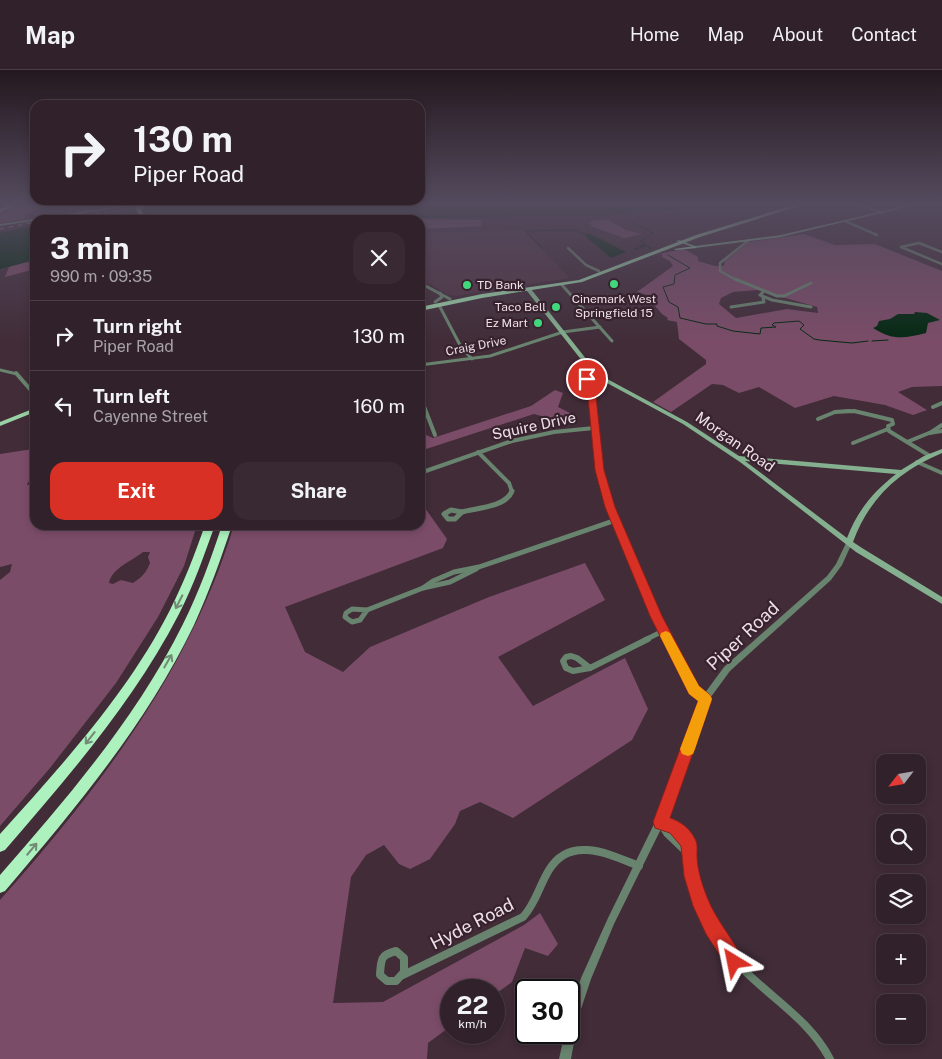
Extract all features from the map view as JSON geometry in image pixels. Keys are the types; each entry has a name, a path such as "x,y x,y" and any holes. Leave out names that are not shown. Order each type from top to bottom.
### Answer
{"highway":[{"path":"190,578 202,530"},
{"path":"0,845 70,763 124,692 160,636 190,578 208,530"},
{"path":"0,886 84,784 150,690 195,610 211,575 225,530"}],"main road":[{"path":"425,306 568,281 654,251"},
{"path":"437,304 450,299 562,285 608,271 659,251"},
{"path":"654,253 665,251"},
{"path":"608,271 626,263 623,262"},
{"name":"Morgan Road","path":"527,289 594,373 609,383 677,418 736,457 849,543 942,601"},
{"path":"425,306 445,302 450,299 461,301"},
{"path":"0,426 30,414"},
{"name":"Piper Road","path":"849,543 854,528 865,510 885,486 901,472 917,462 942,451"},
{"path":"736,457 901,472"}],"street":[{"path":"571,251 586,265 599,271"},
{"path":"733,251 720,263 720,271 763,292 781,297 811,283"},
{"path":"911,251 942,264"},
{"path":"562,285 612,341"},
{"path":"425,286 450,299"},
{"path":"731,306 741,307 764,302 760,295 763,292"},
{"path":"440,293 442,297 437,304 460,347 472,358"},
{"path":"762,297 811,306"},
{"name":"Craig Drive","path":"425,364 495,355 563,332 600,328"},
{"path":"585,362 592,397 600,470 616,520 663,631 694,690 705,699"},
{"path":"0,370 16,373 30,389"},
{"path":"587,379 588,375 594,373"},
{"path":"933,407 942,403"},
{"path":"425,409 435,435"},
{"path":"818,418 840,410 872,415 893,421 893,424 888,428 853,442"},
{"path":"872,415 883,420 888,428 930,456"},
{"path":"907,442 929,433 942,425"},
{"name":"Squire Drive","path":"425,472 512,441 554,432 594,428"},
{"path":"929,433 942,431"},
{"path":"462,512 498,502 509,496 512,492 510,483 478,452"},
{"path":"917,462 942,473"},
{"path":"367,610 423,588 446,575 479,567 616,520"},
{"name":"Piper Road","path":"565,1059 574,1014 586,978 611,921 660,822 705,699 727,669 829,578 849,543"},
{"path":"423,588 450,582 479,567"},
{"path":"446,575 450,582"},
{"path":"590,668 663,631"},
{"path":"660,822 667,833 689,854 692,876 699,900 712,928 725,949 751,980 810,1028 830,1059"},
{"name":"Hyde Road","path":"403,975 523,917 537,902 550,869 569,851 582,848 597,850 639,866"}],"shaded area":[{"path":"0,251 30,251 30,261 0,269"},
{"path":"425,251 544,251 570,278 455,296 448,295 432,285 425,283"},
{"path":"603,251 626,252 611,258"},
{"path":"673,251 688,251 698,257 698,261 715,266 724,266 725,261 737,251 893,251 942,271 942,386 912,387 898,392 927,410 913,415 885,405 834,396 795,408 759,387 739,393 723,385 712,384 671,412 653,402 706,364 706,360 679,339 677,322 667,320 668,318 649,299 651,296 637,292 673,266 670,261 662,257 662,254 654,255","holes":["758,290 817,307 818,313 787,309 736,318 719,304 721,298 733,292"]},
{"path":"30,261 30,270 5,277 9,267"},
{"path":"915,312 927,313 940,320 928,323 926,333 905,337 893,337 873,328 877,326 879,321 890,319 898,314 914,314"},
{"path":"555,390 563,393 558,407 572,414 559,421 534,414 425,449 425,432 433,438 531,406"},
{"path":"30,450 30,478 27,485 30,485 30,530 195,530 184,566 158,617 116,683 50,768 0,826 0,580 10,572 12,564 0,567 0,454","holes":["143,552 150,552 148,557 150,563 136,581 133,583 121,580 113,584 109,583 114,573 123,565"]},
{"path":"425,508 447,539 443,548 285,607 305,652 343,672 370,647 489,597 585,563 605,600 498,657 533,706 625,658 648,709 632,740 513,818 480,802 460,811 455,824 430,859 410,869 399,864 384,845 366,855 351,877 333,1003 383,1002 524,925 540,913 558,944 548,956 525,948 512,982 505,987 505,979 440,979 440,1034 428,1043 427,1059 0,1059 0,900 72,815 106,771 138,725 167,678 193,629 216,578 232,530 425,530"}],"waterway":[{"path":"668,255 690,268 675,275 674,284 663,287 669,302 678,307 680,318 706,324 717,324 717,326 733,331 760,334 761,328 776,327 772,325 774,323 799,321 804,325 800,329 814,339 852,343 868,341"},
{"path":"872,341 888,340"}],"slow traffic":[{"path":"666,636 694,690 705,699 688,749"}],"place":[{"name":"Cinemark West Springfield 15","path":"614,284"},
{"name":"TD Bank","path":"467,285"},
{"name":"Taco Bell","path":"556,307"},
{"name":"Ez Mart","path":"538,323"}],"route":[{"path":"587,379 592,397 600,470 610,507 656,616 694,690 705,699 660,822 675,827 688,841 692,876 699,900 712,928 734,962"}]}
